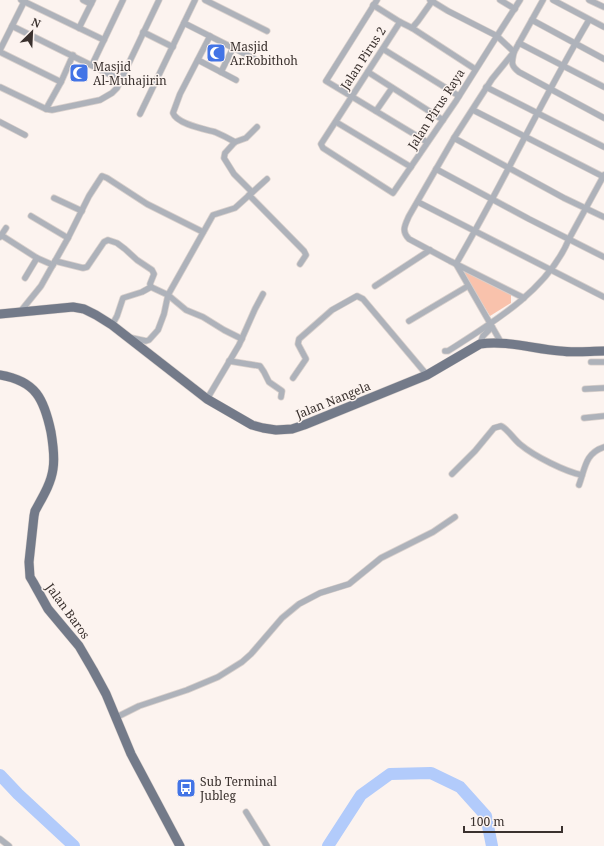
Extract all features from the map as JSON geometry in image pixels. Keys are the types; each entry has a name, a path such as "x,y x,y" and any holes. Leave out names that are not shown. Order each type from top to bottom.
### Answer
{"main road":[{"name":"Jalan Nangela","path":"0,314 73,307 84,309 112,325 126,337 171,369 207,399 252,424 263,428 288,429 304,425 427,375 480,344 502,344 562,352 604,351"},
{"name":"Jalan Baros","path":"0,375 23,382 37,394 44,406 54,448 53,469 49,483 34,516 30,550 30,577 48,609 78,646 94,670 140,772 180,846"}],"street":[{"path":"79,28 92,2 83,0"},
{"path":"92,65 123,0"},
{"path":"0,87 46,109 56,110 100,100 112,93 117,88 159,0"},
{"path":"140,114 195,0"},
{"path":"205,0 267,31"},
{"path":"377,0 326,81 427,142"},
{"path":"412,28 431,0 448,11 498,36 512,50 513,68 604,118"},
{"path":"500,0 514,8"},
{"name":"Jalan Pirus Raya","path":"393,193 459,96 520,0"},
{"path":"524,298 409,239 404,232 404,229 409,216 454,138 473,110 486,87 512,50 519,43 543,0"},
{"path":"553,0 604,27"},
{"path":"589,0 602,4"},
{"path":"61,82 0,51 23,1 104,40"},
{"path":"373,6 400,22"},
{"path":"532,20 604,59"},
{"path":"456,264 493,199 575,43 589,20"},
{"name":"Jalan Pirus 2","path":"393,193 322,146 322,142 400,22 412,28 475,69"},
{"path":"184,23 255,58"},
{"path":"12,26 121,80"},
{"path":"143,32 172,47"},
{"path":"210,36 175,104 173,109 174,116 180,120 216,133 235,142"},
{"path":"519,43 604,87"},
{"path":"222,72 234,48"},
{"path":"383,49 459,96"},
{"path":"46,109 73,56"},
{"path":"198,60 236,80"},
{"path":"368,72 443,120"},
{"path":"486,87 604,147"},
{"path":"376,111 392,88"},
{"path":"445,351 448,351 491,326 524,298 551,270 565,249 569,238 604,176 473,110"},
{"path":"0,122 25,135"},
{"path":"336,122 410,167"},
{"path":"257,127 246,138 235,142 225,153 224,158 234,174 304,251 306,254 300,264"},
{"path":"454,138 604,217"},
{"path":"436,169 604,257"},
{"path":"20,313 37,292 68,238 100,177 104,176 147,204 203,232"},
{"path":"126,337 146,341 152,337 158,330 163,319 168,295 213,215 232,210 267,179"},
{"path":"54,198 82,211"},
{"path":"418,202 604,297"},
{"path":"30,216 68,238"},
{"path":"6,228 1,236 38,258 54,263 83,268 87,267 104,242 108,240 117,243 125,248 137,260 152,270 154,274 150,284 151,287"},
{"path":"374,286 430,250"},
{"path":"25,278 38,258"},
{"path":"456,264 502,344"},
{"path":"409,320 468,286"},
{"path":"151,287 168,295 186,310 203,317 242,339"},
{"path":"112,325 118,316 123,298 142,292 151,287"},
{"path":"207,399 242,339 263,294"},
{"path":"293,378 306,359 297,343 299,339 332,310 357,296 363,299 427,375"},
{"path":"480,344 483,336 491,326"},
{"path":"229,361 260,366 269,382 282,391 281,397"},
{"path":"591,362 604,362"},
{"path":"585,389 604,388"},
{"path":"584,418 604,416"},
{"path":"452,474 475,451 494,428 501,426 505,428 521,446 532,454 566,471 582,476"},
{"path":"579,486 587,460 594,451 604,447"},
{"path":"115,718 139,706 187,690 218,677 242,662 251,654 282,618 299,604 320,593 349,584 381,558 433,532 455,517"},
{"path":"246,812 266,846"},
{"path":"0,839 9,846"}],"shaded area":[{"path":"464,270 511,294 511,303 490,316 462,271"}],"waterway":[{"path":"328,846 361,795 390,774 431,773 460,787 486,816 492,846"},
{"path":"0,775 18,794 74,846"}],"place":[{"name":"Masjid Ar.Robithoh","path":"216,53"},
{"name":"Masjid Al-Muhajirin","path":"79,73"},
{"name":"Sub Terminal Jubleg","path":"186,788"}]}
